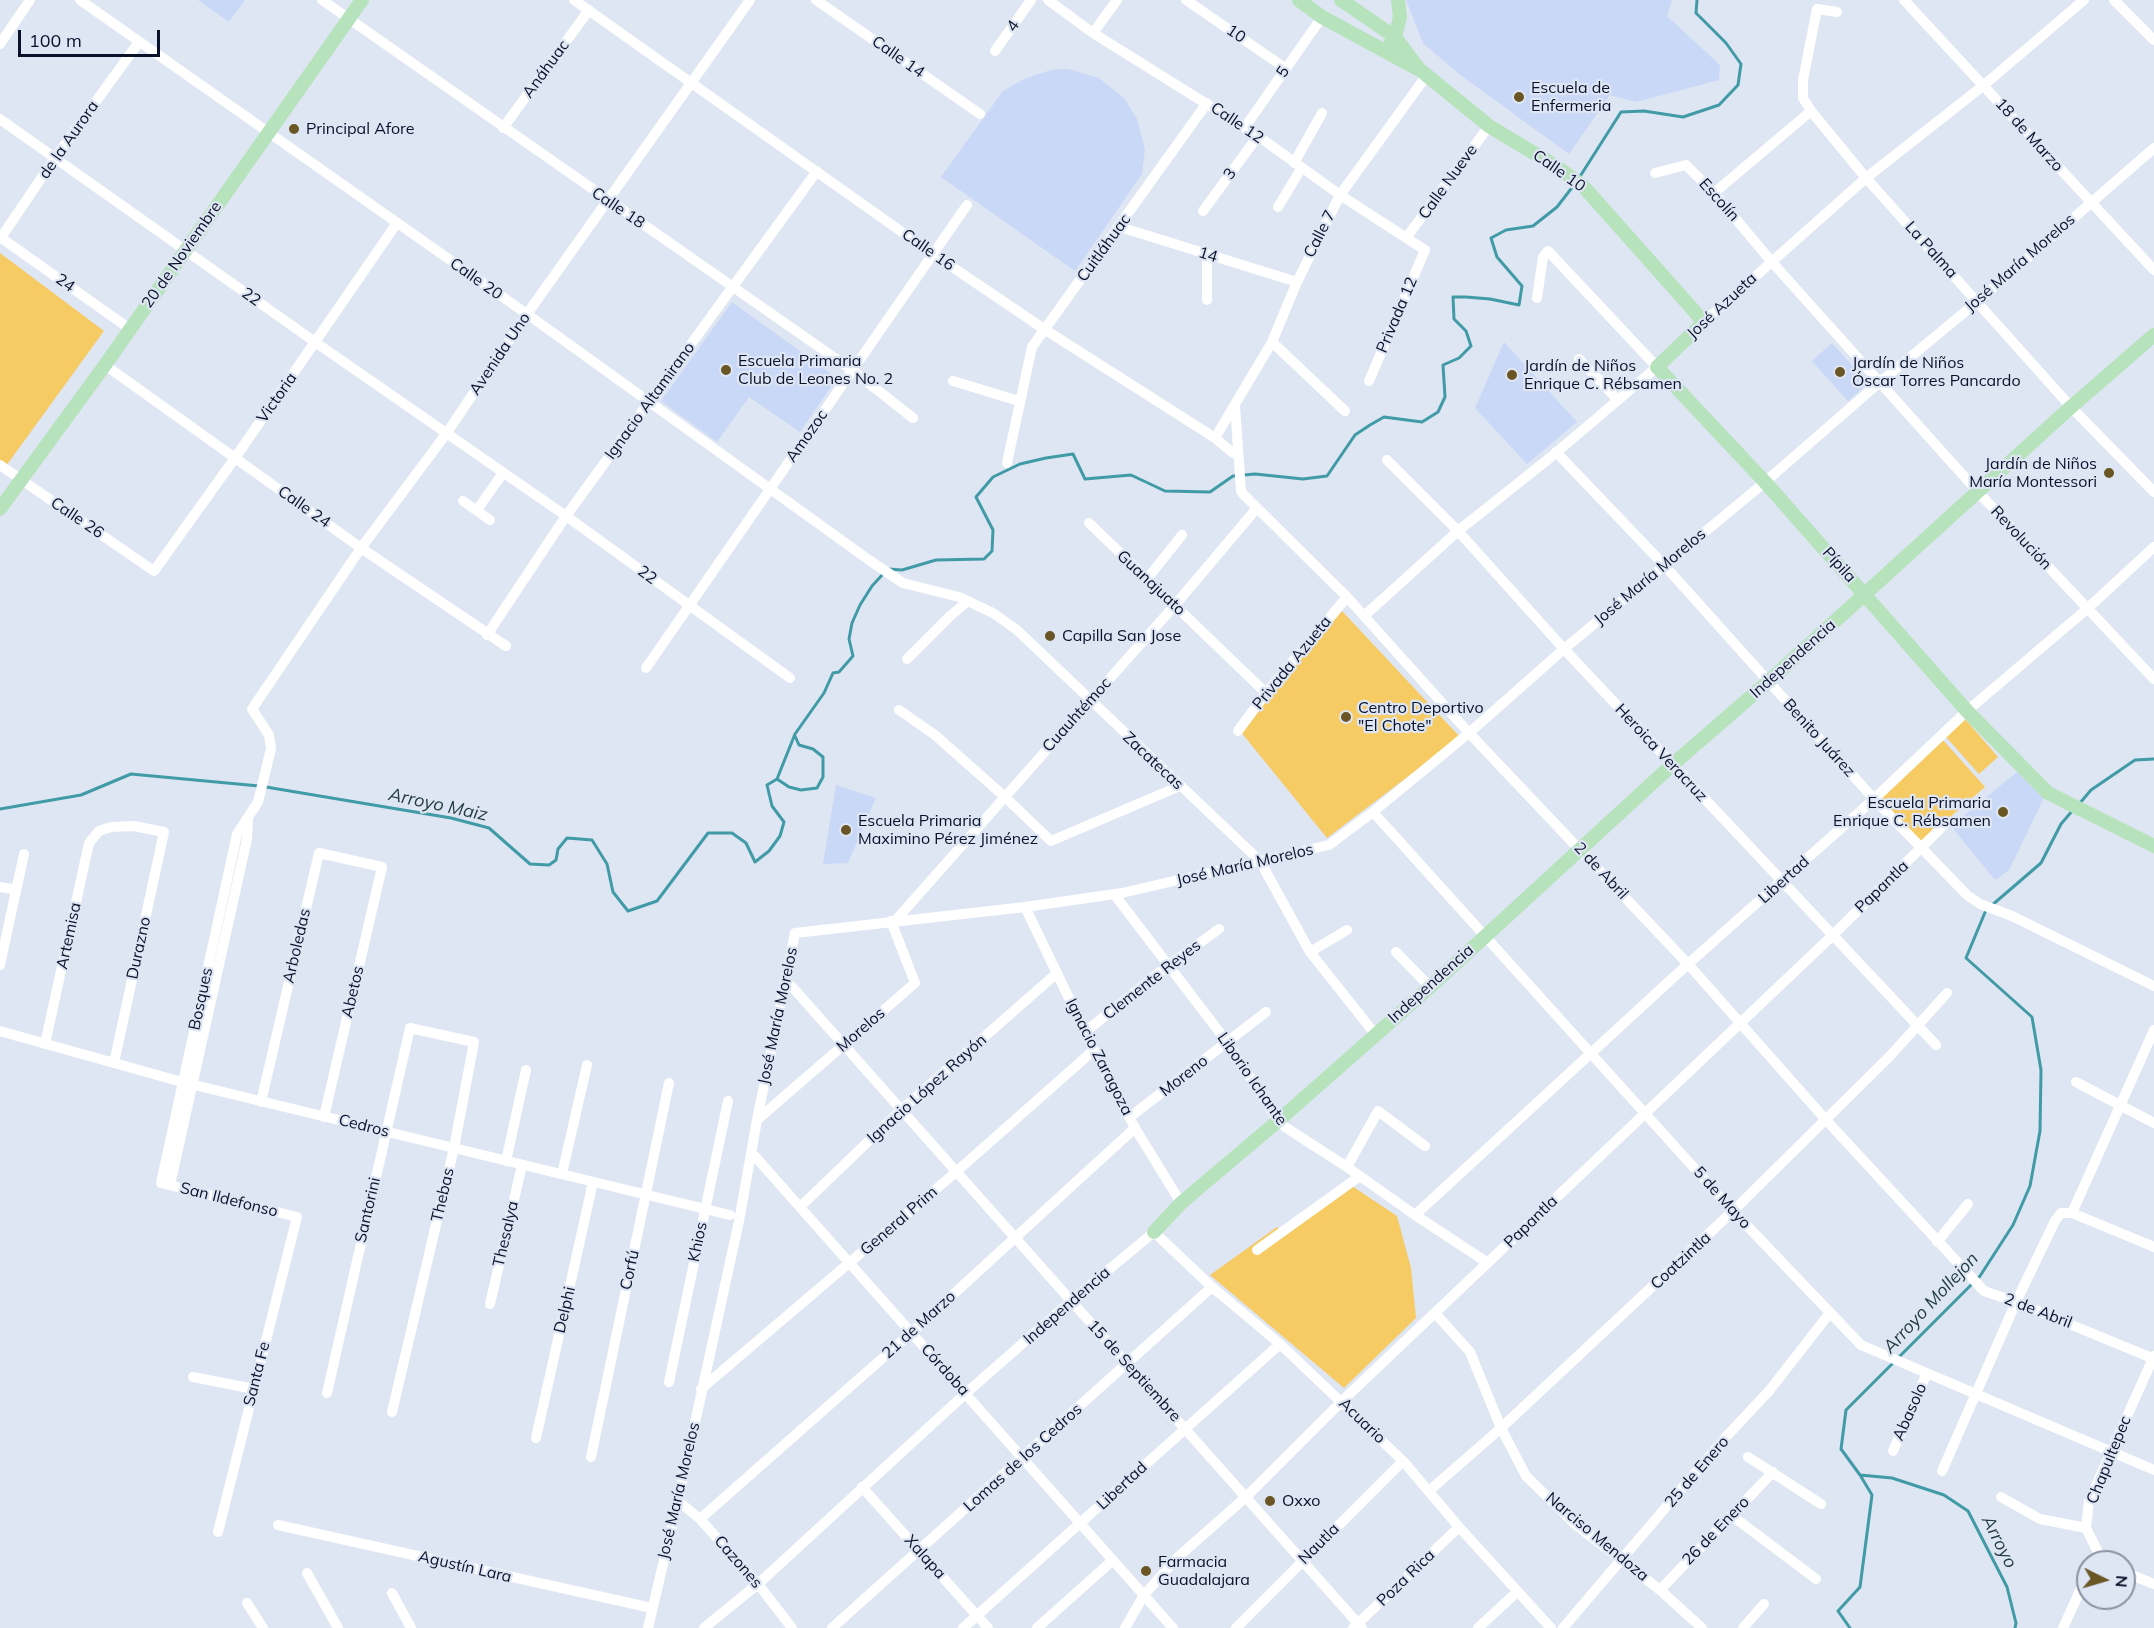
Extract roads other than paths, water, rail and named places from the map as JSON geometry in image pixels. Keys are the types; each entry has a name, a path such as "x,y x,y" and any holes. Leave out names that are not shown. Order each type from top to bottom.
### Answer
{"main road":[{"name":"20 de Noviembre","path":"0,509 105,365 362,0"},
{"name":"Calle 10","path":"1299,0 1322,16 1423,72 1489,126 1557,167 1583,186 1704,321"},
{"path":"1322,16 1335,0"},
{"name":"Calle 10","path":"1341,0 1395,36 1423,72"},
{"path":"1385,52 1395,36 1400,17 1398,0"},
{"name":"José Azueta","path":"1657,367 1704,321"},
{"name":"Independencia","path":"1154,1232 1181,1203 1430,987 1672,765 1769,681 2071,407 2154,335"},
{"name":"Pípila","path":"1657,367 1765,482 1967,711 2048,793 2154,846"}],"street":[{"path":"0,44 30,0"},
{"name":"Calle 20","path":"80,0 527,314 869,560"},
{"name":"Calle 18","path":"322,0 852,370 913,418"},
{"name":"Calle 16","path":"574,0 933,254 1238,455"},
{"name":"Avenida Uno","path":"252,709 361,548 446,434 527,314 750,0"},
{"name":"Calle 14","path":"816,0 980,114"},
{"name":"4","path":"995,51 1031,0"},
{"name":"Calle 12","path":"1047,0 1094,33 1245,127 1340,195 1425,249"},
{"path":"1094,33 1117,0"},
{"name":"10","path":"1186,0 1286,68"},
{"name":"18 de Marzo","path":"1904,0 2154,270"},
{"name":"José Azueta","path":"1704,321 1866,178 1984,85 2084,0"},
{"path":"2114,0 2154,40"},
{"path":"1714,193 1811,111 1803,98 1803,80 1817,9 1837,12"},
{"name":"Anáhuac","path":"503,128 589,10"},
{"name":"5","path":"1245,127 1322,16"},
{"name":"de la Aurora","path":"0,238 139,42"},
{"name":"Calle 7","path":"1215,438 1272,342 1297,282 1340,195 1423,72"},
{"name":"Cuitláhuac","path":"1007,463 1032,347 1207,103"},
{"name":"La Palma","path":"1811,111 1866,178 2071,407 2154,492"},
{"path":"1278,207 1322,114"},
{"name":"22","path":"0,119 185,251 566,516 790,678"},
{"name":"Calle Nueve","path":"1406,238 1489,126"},
{"name":"3","path":"1203,211 1258,136"},
{"name":"José María Morelos","path":"648,1628 739,1221 795,933 1025,907 1114,894 1329,845 1469,733 1564,649 1977,302 2154,148"},
{"name":"Escolín","path":"1655,172 1686,165 1714,193 1771,261"},
{"name":"Ignacio Altamirano","path":"487,635 566,516 817,171"},
{"name":"Amozoc","path":"646,668 968,205"},
{"name":"Victoria","path":"154,571 397,223"},
{"name":"14","path":"1120,227 1297,282"},
{"name":"24","path":"0,238 130,329"},
{"name":"Privada 12","path":"1369,381 1425,249"},
{"name":"Pípila","path":"1537,298 1543,257 1548,251 1657,367"},
{"path":"1207,254 1207,300"},
{"name":"Revolución","path":"1771,261 1978,492 2154,679"},
{"path":"1272,342 1345,411"},
{"path":"1579,359 1617,400"},
{"name":"Calle 24","path":"105,365 361,548 506,646"},
{"name":"José Azueta","path":"1364,616 1458,531 1556,453 1657,367"},
{"path":"952,381 1019,401"},
{"path":"1235,406 1241,491 1257,508"},
{"name":"Benito Juárez","path":"1556,453 1664,564 1874,799 1967,895 1980,904 2012,916 2154,986"},
{"name":"Heroica Veracruz","path":"1387,460 1458,531 1564,649 1936,1045"},
{"name":"Calle 26","path":"0,465 154,571"},
{"path":"477,510 503,473"},
{"path":"463,501 490,520"},
{"name":"2 de Abril","path":"1257,508 1347,597 1469,733 1688,964 1950,1257 1984,1291 2154,1358"},
{"name":"Cuauhtémoc","path":"893,921 1175,605 1257,508"},
{"name":"Guanajuato","path":"1089,523 1266,693"},
{"path":"1147,579 1182,534"},
{"name":"Libertad","path":"1415,1215 1688,964 1874,799 1967,711 2087,609 2154,547"},
{"name":"Zacatecas","path":"869,560 903,583 968,601 993,613 1017,630 1089,701 1260,861 1310,952 1375,1034"},
{"name":"Privada Azueta","path":"1238,731 1266,693 1347,597"},
{"path":"907,658 968,601"},
{"name":"Bosques","path":"165,1184 237,834 258,802 271,749 269,735 252,709"},
{"path":"899,710 935,735 1051,841 1180,786"},
{"name":"5 de Mayo","path":"1373,812 1734,1211 1861,1346 2154,1470"},
{"name":"Papantla","path":"1125,1628 1144,1595 1178,1557 1246,1497 1342,1401 1832,936 1946,824"},
{"name":"Durazno","path":"99,831 111,827 134,826 164,832 114,1063"},
{"name":"Artemisa","path":"45,1044 89,843 99,831"},
{"name":"Arboledas","path":"261,1101 319,853 382,867"},
{"path":"0,965 24,854"},
{"name":"Abetos","path":"324,1117 382,867"},
{"path":"0,887 16,890"},
{"name":"Liborio Ichante","path":"1114,894 1227,1042 1278,1121 1488,1263"},
{"name":"Ignacio Zaragoza","path":"1025,907 1132,1123 1181,1203"},
{"name":"Morelos","path":"757,1120 915,983 893,921"},
{"name":"Clemente Reyes","path":"1085,1032 1169,965 1219,929"},
{"path":"1310,952 1347,930"},
{"path":"1396,952 1430,987"},
{"name":"Ignacio López Rayón","path":"800,1207 901,1110 1057,973"},
{"name":"15 de Septiembre","path":"786,980 1358,1626"},
{"name":"Coatzintla","path":"1429,1491 1502,1428 1734,1211 1918,1026 1947,993"},
{"name":"Moreno","path":"1132,1123 1266,1012"},
{"name":"Santorini","path":"327,1393 410,1028"},
{"name":"Thebas","path":"392,1412 454,1148 474,1042 410,1028"},
{"name":"Cedros","path":"0,1030 187,1083 730,1215"},
{"path":"2072,1213 2154,1030"},
{"name":"General Prim","path":"701,1389 956,1172 1094,1050"},
{"path":"562,1174 587,1065"},
{"path":"506,1161 526,1070"},
{"path":"2076,1082 2154,1123"},
{"name":"Corfú","path":"591,1457 669,1083"},
{"name":"Khios","path":"669,1382 728,1101"},
{"path":"1347,1167 1378,1111 1425,1146"},
{"name":"21 de Marzo","path":"700,1519 1015,1238 1132,1123"},
{"name":"Córdoba","path":"752,1153 1173,1628"},
{"name":"Thesalya","path":"490,1304 522,1165"},
{"path":"1257,1250 1360,1176"},
{"name":"Delphi","path":"536,1438 593,1182"},
{"name":"San Ildefonso","path":"165,1184 297,1217"},
{"path":"1937,1242 1968,1204"},
{"path":"1942,1471 2016,1302 2061,1213 2072,1213 2154,1247"},
{"name":"Santa Fe","path":"218,1532 297,1217"},
{"name":"Acuario","path":"1154,1232 1212,1287 1280,1344 1404,1461 1459,1527 1551,1628"},
{"name":"Independencia","path":"704,1628 758,1584 965,1394 1154,1232"},
{"name":"Lomas de los Cedros","path":"832,1628 1212,1287"},
{"name":"Narciso Mendoza","path":"1435,1313 1470,1352 1502,1428 1526,1476 1575,1524 1622,1558 1702,1628"},
{"name":"25 de Enero","path":"1563,1628 1769,1391 1829,1314"},
{"name":"Libertad","path":"963,1628 1280,1344"},
{"name":"Chapultepec","path":"2093,1550 2086,1528 2089,1501 2109,1452 2154,1358"},
{"name":"Abasolo","path":"1893,1451 1922,1371"},
{"path":"194,1377 254,1389"},
{"path":"1748,1457 1821,1504"},
{"name":"Nautla","path":"1236,1628 1404,1461"},
{"name":"26 de Enero","path":"1660,1590 1773,1472"},
{"name":"Xalapa","path":"862,1487 988,1628"},
{"path":"2001,1497 2040,1519 2086,1528"},
{"name":"Cazones","path":"678,1501 700,1519 758,1584 792,1628"},
{"path":"1731,1515 1816,1579"},
{"name":"Agustín Lara","path":"278,1525 652,1608"},
{"name":"Poza Rica","path":"1358,1626 1459,1527"},
{"path":"1037,1628 1113,1560"},
{"path":"307,1573 339,1628"},
{"path":"2136,1577 2154,1584"},
{"path":"1478,1628 1517,1592"},
{"path":"392,1593 411,1628"},
{"path":"2063,1628 2076,1599"},
{"path":"248,1603 263,1628"},
{"path":"1743,1628 1764,1605"}],"waterway":[{"name":"Arroyo Maiz","path":"1579,178 1621,112 1644,111 1683,117 1719,105 1738,85 1741,64 1726,43 1696,13 1697,0"},
{"name":"Arroyo Maiz","path":"888,569 902,570 936,560 984,559 992,551 993,530 976,497 993,477 1020,464 1046,458 1073,454 1085,479 1131,475 1165,491 1210,492 1233,476 1255,474 1303,479 1327,476 1355,435 1370,425 1384,417 1422,422 1438,412 1445,397 1443,365 1459,358 1471,346 1466,331 1454,319 1453,297 1490,299 1519,305 1522,286 1497,257 1491,238 1506,230 1533,226 1557,207 1574,185"},
{"name":"Arroyo Maiz","path":"266,787 451,818 489,828 530,864 549,865 556,860 558,849 567,838 592,840 607,864 613,892 628,911 657,901 708,833 732,833 746,843 755,862 769,851 780,836 784,822 772,806 767,785 777,779 795,734 824,693 833,673 839,672 853,656 849,639 852,623 872,586 883,574"},
{"name":"Arroyo Maiz","path":"777,779 789,787 801,790 817,788 823,777 823,757 813,749 799,745 795,736"},
{"name":"Arroyo Mollejon","path":"2080,803 2091,790 2135,760 2154,759"},
{"name":"Arroyo Maiz","path":"0,809 81,795 131,774 259,786"},
{"name":"Arroyo Mollejon","path":"1991,906 2041,863 2061,824 2073,810"},
{"name":"Arroyo Mollejon","path":"1898,1358 1980,1276 2013,1225 2030,1186 2040,1131 2041,1070 2032,1017 1966,958 1986,910"},
{"name":"Arroyo Mollejon","path":"1850,1628 1838,1611 1860,1587 1872,1495 1841,1449 1846,1410 1893,1363"},
{"name":"Arroyo","path":"1860,1475 1892,1478 1944,1495 1968,1511 2007,1587 2016,1623 2015,1628"}],"place":[{"name":"Escuela de Enfermeria","path":"1519,97"},
{"name":"Principal Afore","path":"294,129"},
{"name":"Escuela Primaria Club de Leones No. 2","path":"726,370"},
{"name":"Jardín de Niños Óscar Torres Pancardo","path":"1840,372"},
{"name":"Jardín de Niños Enrique C. Rébsamen","path":"1512,375"},
{"name":"Jardín de Niños María Montessori","path":"2109,473"},
{"name":"Capilla San Jose","path":"1050,636"},
{"name":"Centro Deportivo \"El Chote\"","path":"1346,717"},
{"name":"Escuela Primaria Enrique C. Rébsamen","path":"2003,812"},
{"name":"Escuela Primaria Maximino Pérez Jiménez","path":"846,830"},
{"name":"Oxxo","path":"1270,1501"},
{"name":"Farmacia Guadalajara","path":"1146,1571"}]}
